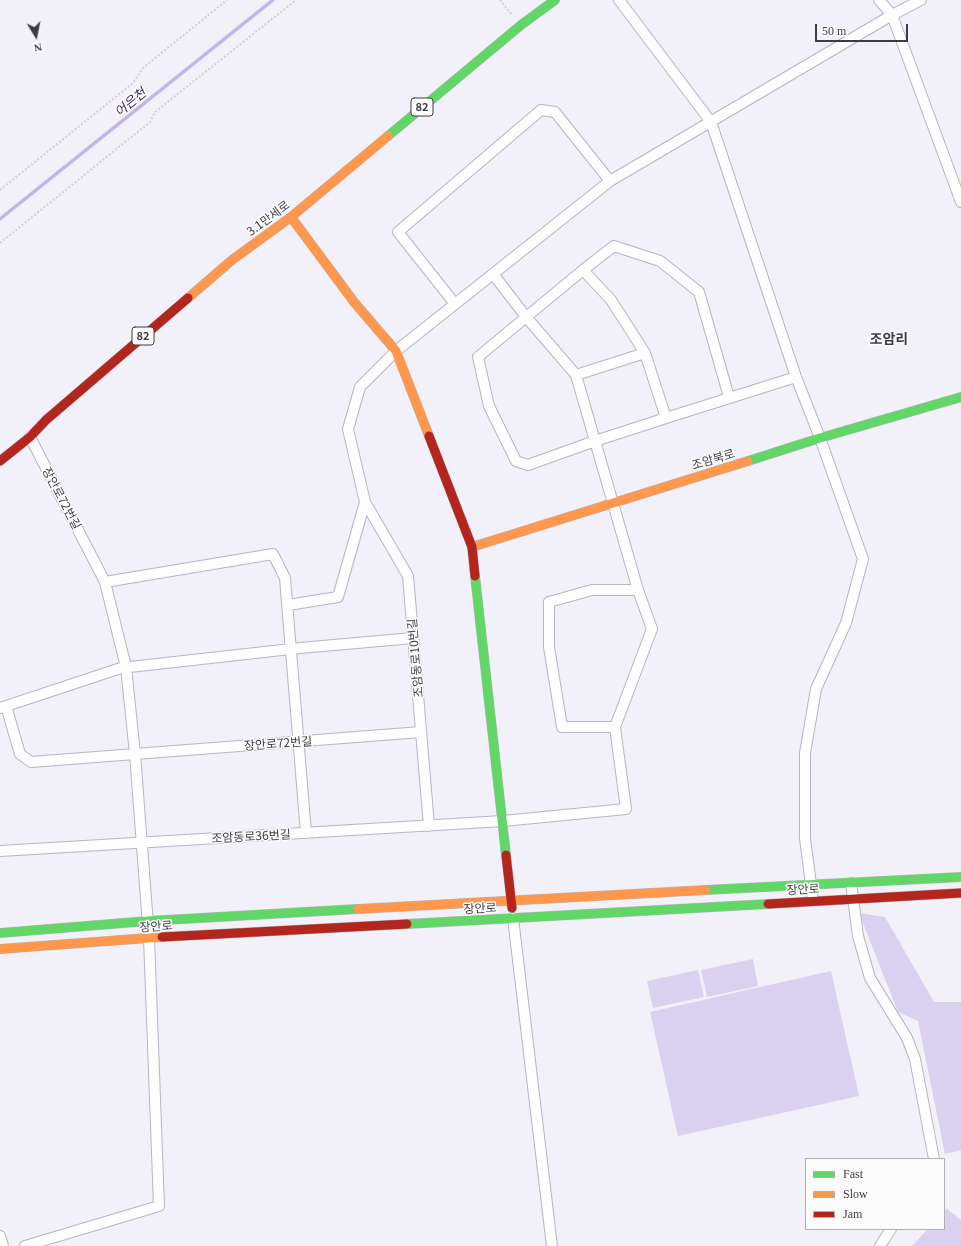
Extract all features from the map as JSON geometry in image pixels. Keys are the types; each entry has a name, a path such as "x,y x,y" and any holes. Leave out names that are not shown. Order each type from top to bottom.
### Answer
{"street":[{"name":"3.1만세로","path":"0,460 30,436 46,420 232,260 291,217 521,25 555,0"},
{"path":"619,0 711,122 796,377 864,559 846,623 816,689 805,754 805,838 813,900"},
{"path":"879,0 892,15 961,202"},
{"name":"조암동로10번길","path":"429,826 408,576 365,502 348,429 360,387 396,351 610,181 892,15 921,0"},
{"path":"455,304 398,232 541,110 554,112 610,181"},
{"path":"291,217 354,302 396,351 472,547 513,918 552,1246"},
{"path":"729,397 699,292 660,261 614,246 478,357 489,406 516,461 528,466 595,441 729,397 796,377"},
{"path":"583,270 611,300 645,353 666,418"},
{"path":"493,274 527,318 576,375 638,590 652,629 615,727 562,727 549,647 550,602 592,590 638,590"},
{"path":"576,375 645,353"},
{"name":"조암북로","path":"472,547 820,438 961,397"},
{"name":"장안로72번길","path":"26,1246 159,1206 148,921 135,754 126,667 106,582 30,436"},
{"name":"조암동로10번길","path":"288,605 338,597 365,502"},
{"path":"106,582 273,554 285,578 292,648 306,833"},
{"path":"3,707 126,667 292,648 413,638"},
{"name":"장안로72번길","path":"3,707 20,754 31,762 421,732"},
{"name":"조암동로36번길","path":"0,851 429,826 503,821 626,809 615,727"},
{"name":"장안로","path":"0,933 148,921 511,900 961,877"},
{"path":"851,883 858,936 870,978 907,1038 915,1059 934,1158"},
{"name":"장안로","path":"0,949 149,938 813,900 961,893"},
{"path":"880,1246 889,1230"},
{"path":"0,1236 3,1246"}],"path":[{"path":"0,190 132,83 143,68 227,0"},
{"path":"0,244 150,122 155,112 296,0"},
{"path":"500,0 521,25"}],"shaded area":[{"path":"859,913 885,917 934,1002 961,1002 961,1150 945,1154 918,1021 898,1012"},
{"path":"753,959 758,986 707,997 701,970"},
{"path":"698,970 704,997 653,1008 647,981"},
{"path":"831,971 859,1096 678,1136 650,1012"},
{"path":"947,1209 961,1220 961,1246 912,1246 927,1230 945,1230 945,1210"}],"waterway":[{"name":"어은천","path":"0,219 273,0"}],"traffic: fast":[{"path":"388,136 521,25 555,0"},
{"path":"748,461 820,438 961,397"},
{"path":"475,576 506,855"},
{"path":"706,890 961,877"},
{"path":"407,924 768,904"},
{"path":"0,933 148,921 358,909"}],"traffic: slow":[{"path":"188,298 232,260 291,217 388,136"},
{"path":"291,217 354,302 396,351 429,436"},
{"path":"472,547 748,461"},
{"path":"358,909 706,890"},
{"path":"0,949 162,937"}],"traffic: jam":[{"path":"0,461 30,437 46,420 188,298"},
{"path":"429,436 472,547 475,576"},
{"path":"506,855 512,908"},
{"path":"768,904 961,893"},
{"path":"162,937 407,924"}],"district":[{"name":"조암리","path":"889,339"}]}
